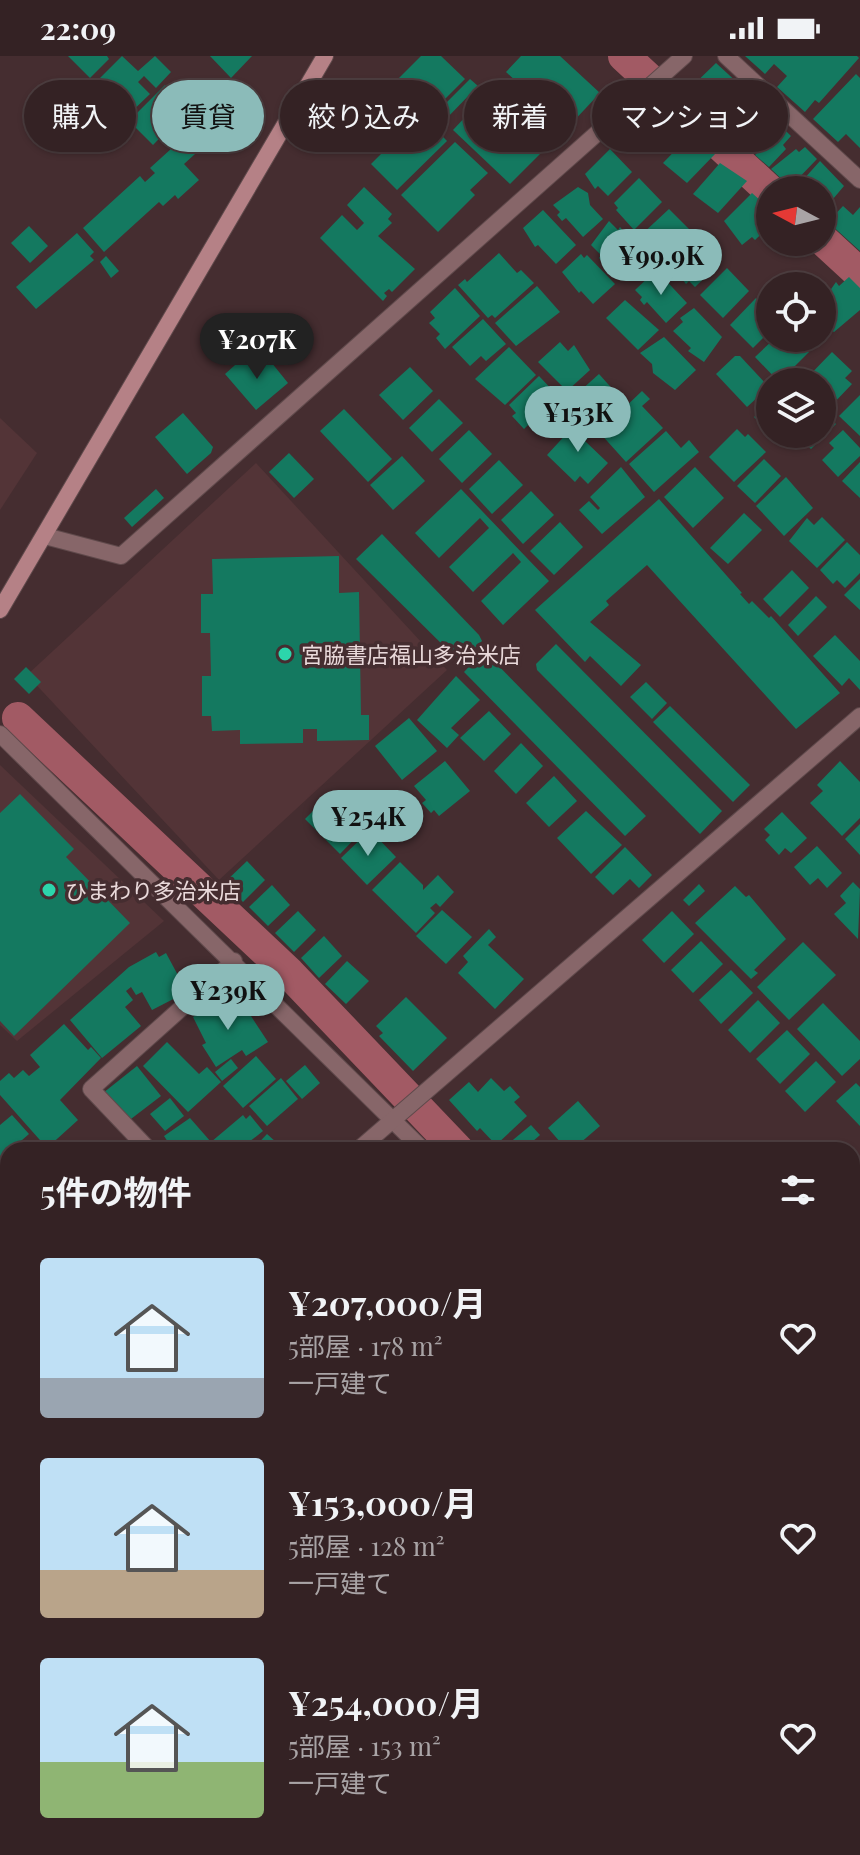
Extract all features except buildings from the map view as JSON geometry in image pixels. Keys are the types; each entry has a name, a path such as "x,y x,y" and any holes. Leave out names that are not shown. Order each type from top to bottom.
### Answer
{"street":[{"path":"0,610 325,56"},
{"path":"45,536 121,556 684,56"},
{"path":"726,56 860,180"},
{"path":"367,1142 860,716"},
{"path":"0,734 396,1117 416,1142"},
{"path":"141,1142 91,1089 234,961"}],"shaded area":[{"path":"0,418 37,453 0,510"},
{"path":"256,463 447,670 219,880 27,675"},
{"name":"ひまわり多治米店","path":"0,765 164,921 17,1041 0,1025"}],"waterway":[{"path":"624,56 756,178"},
{"path":"836,252 860,274"},
{"path":"18,718 289,973 450,1142"}],"place":[{"name":"宮脇書店福山多治米店","path":"285,654"},
{"name":"ひまわり多治米店","path":"49,890"}]}
